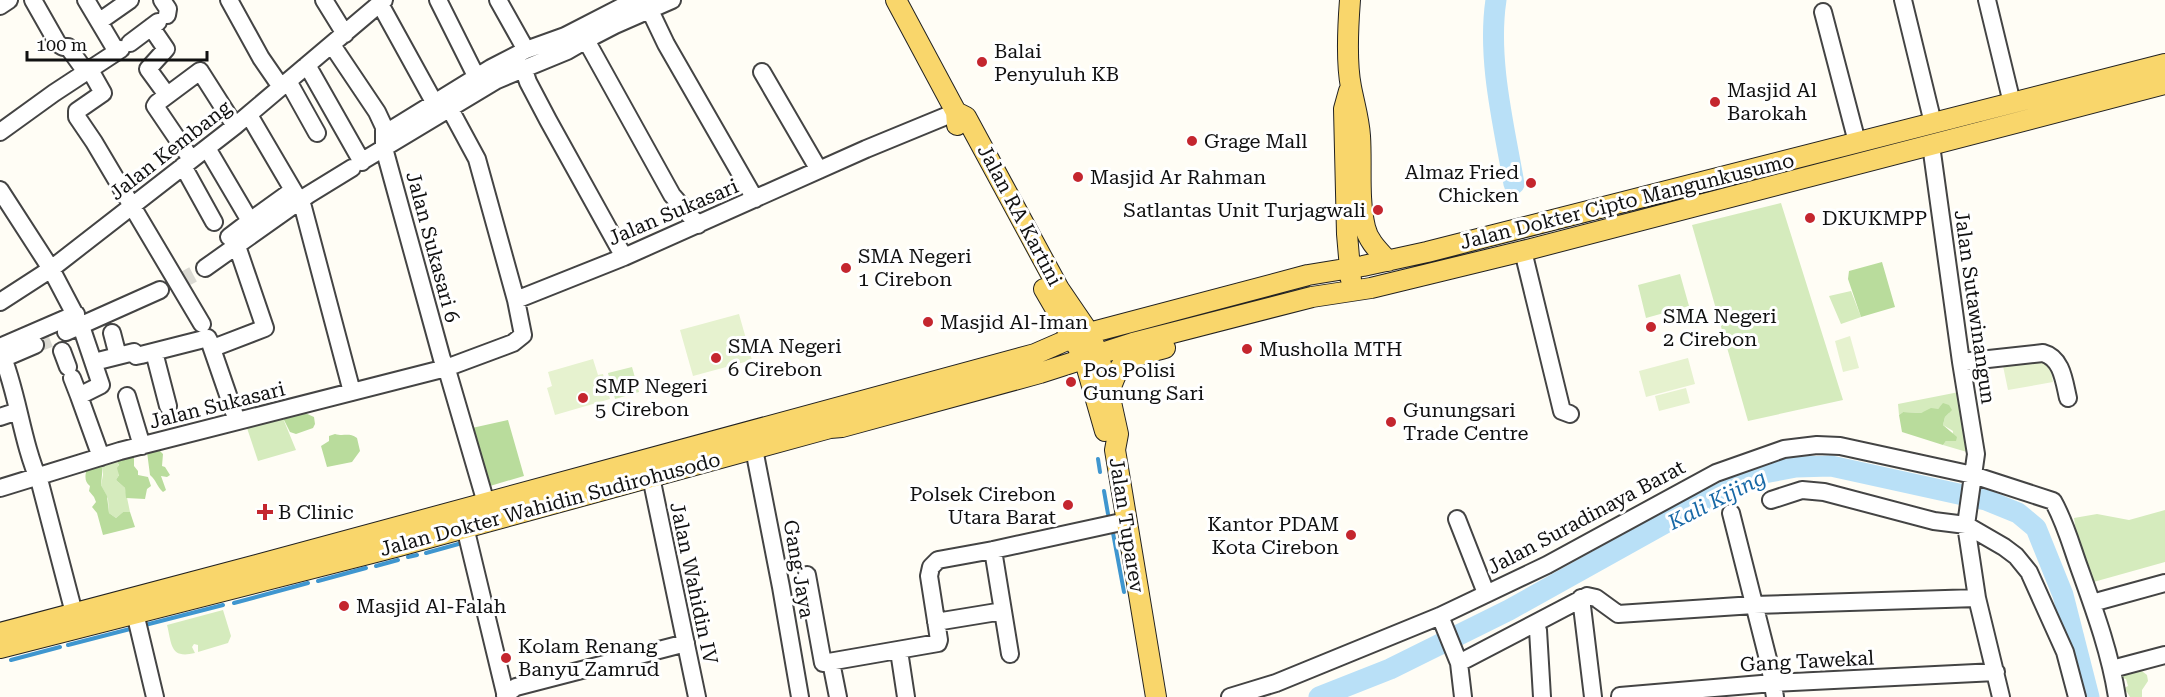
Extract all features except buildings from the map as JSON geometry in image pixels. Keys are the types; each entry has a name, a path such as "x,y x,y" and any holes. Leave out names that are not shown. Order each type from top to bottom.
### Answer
{"main road":[{"name":"Jalan RA Kartini","path":"896,0 956,112 966,117 1059,289 1091,356"},
{"path":"1350,0 1348,27 1353,148 1365,228 1375,247 1388,261"},
{"name":"Jalan Dokter Cipto Mangunkusumo","path":"1081,335 1308,275 1388,261 2165,64"},
{"name":"Jalan Dokter Cipto Mangunkusumo","path":"1091,356 1312,297 1354,292 1523,251 2165,84"},
{"path":"1353,148 1349,268 1354,292"},
{"path":"1826,150 1831,171"},
{"path":"1797,158 1803,178"},
{"path":"1109,393 1116,371 1127,359 1177,345 1185,339 1192,328"},
{"name":"Jalan Dokter Wahidin Sudirohusodo","path":"453,524 486,503 1035,354 1081,335"},
{"path":"1091,356 1108,438 1115,450"},
{"name":"Jalan Dokter Wahidin Sudirohusodo","path":"0,633 74,613 307,560 651,477 830,428 842,428 1018,379 1091,356"},
{"name":"Jalan Tuparev","path":"1091,356 1109,393 1118,434 1115,450 1156,697"},
{"name":"Jalan Dokter Wahidin Sudirohusodo","path":"0,648 135,613 307,560"}],"street":[{"path":"0,6 9,0"},
{"path":"33,0 58,44 69,48 103,93 77,111 77,117 132,206 172,282 207,336 237,421"},
{"path":"86,0 99,21 123,48"},
{"path":"99,21 130,0"},
{"name":"Jalan Sukasari 6","path":"324,0 339,39 384,127 384,142 446,368"},
{"path":"438,0 476,76"},
{"path":"498,0 533,55 528,82 624,257"},
{"path":"205,268 241,234 296,196 359,161 444,102 533,55 567,51 583,34 644,4 672,0"},
{"path":"1903,0 1933,123"},
{"path":"1987,0 2012,103"},
{"path":"233,2 261,58 284,84 317,133"},
{"path":"382,2 477,159 516,300"},
{"name":"Jalan Kembang","path":"0,302 51,269 207,148 382,2"},
{"path":"644,4 755,200"},
{"path":"1823,12 1857,142"},
{"path":"0,132 123,48 159,16"},
{"path":"159,16 165,51 148,69 162,100"},
{"path":"583,34 672,195 698,225"},
{"path":"307,65 359,161"},
{"path":"214,222 187,163 155,106 200,71 242,120 296,196 306,217 352,392"},
{"path":"762,72 780,99 819,170"},
{"path":"444,102 476,76 494,74"},
{"name":"Jalan Sukasari","path":"0,488 101,457 446,368 520,339 523,329 516,300 624,257 956,112"},
{"name":"Jalan Sutawinangun","path":"1931,145 1976,454 1966,522 1977,598 2001,697"},
{"path":"94,362 134,352 135,356 154,352 207,336 266,328 241,234 207,148"},
{"path":"0,190 51,269 79,396 101,457"},
{"path":"1523,251 1562,411 1570,414"},
{"path":"1,354 65,339 172,282"},
{"path":"112,333 118,356"},
{"path":"1,354 65,339"},
{"path":"65,339 94,362 101,386 79,396"},
{"path":"154,352 168,406"},
{"path":"1,354 12,382 74,613"},
{"path":"1961,362 2048,354 2054,358 2059,367 2068,398"},
{"path":"446,368 486,503"},
{"path":"127,396 142,446"},
{"path":"0,417 18,411"},
{"name":"Jalan Suradinaya Barat","path":"1230,697 1276,683 1440,617 1547,565 1716,473 1784,449 1817,445 1840,446 2053,501 2061,515 2092,603"},
{"name":"Gang Jaya","path":"753,449 781,587 800,697"},
{"name":"Jalan Wahidin IV","path":"651,477 697,697"},
{"path":"1771,500 1802,490 1824,492 1934,521 1966,522 2004,547 2026,566 2065,652 2077,697"},
{"path":"1731,513 1774,690"},
{"path":"1457,519 1486,593"},
{"path":"807,575 823,663 899,651 936,644 939,640 929,576 931,567 938,560 1126,521"},
{"path":"453,524 506,696 516,687 686,643"},
{"path":"993,550 1010,654"},
{"path":"2117,697 2112,669 2092,603 2165,583"},
{"path":"1596,601 1618,614 1754,605 1977,598"},
{"path":"1458,660 1537,624 1596,601"},
{"path":"1593,697 1596,601"},
{"path":"936,622 1003,611"},
{"path":"135,613 155,697"},
{"path":"1440,617 1458,660 1463,697"},
{"path":"1538,630 1542,697"},
{"path":"899,651 906,697"},
{"path":"2112,669 2165,655"},
{"path":"831,662 838,697"},
{"name":"Gang Tawekal","path":"1620,696 1774,690 1996,672"}],"green space":[{"path":"1781,203 1843,400 1748,421 1692,225"},
{"path":"1882,262 1895,307 1861,317 1848,279 1849,271"},
{"path":"1680,274 1689,306 1646,318 1638,285"},
{"path":"1851,291 1861,317 1841,324 1829,296"},
{"path":"739,314 752,360 693,376 680,330"},
{"path":"1850,336 1859,368 1843,372 1835,341"},
{"path":"1688,358 1695,384 1646,397 1639,371"},
{"path":"2049,358 2053,382 2008,390 2003,366"},
{"path":"593,359 598,375 603,374 610,399 555,415 547,388 552,386 548,372"},
{"path":"632,367 639,392 615,399 608,373"},
{"path":"1686,388 1690,403 1659,411 1655,396"},
{"path":"1959,392 1967,452 1943,445 1946,441 1952,440 1953,431 1943,425 1949,413 1940,407 1921,413 1903,412 1899,415 1898,404"},
{"path":"1943,403 1949,405 1952,410 1945,417 1943,425 1957,437 1956,441 1946,441 1943,445 1902,432 1899,415 1903,412 1921,413 1931,408 1938,409"},
{"path":"303,412 314,417 313,428 296,434 290,432 282,416"},
{"path":"282,416 296,450 258,461 246,425"},
{"path":"508,420 524,476 490,486 472,428"},
{"path":"351,435 357,438 360,451 352,462 327,467 321,446 329,441 329,436"},
{"path":"158,449 163,454 162,466 170,475 161,476 166,490 163,492 150,475 147,452"},
{"path":"134,455 134,466 138,475 148,477 151,486 147,489 145,499 126,498 125,488 116,480 119,475 117,468 119,465 114,457"},
{"path":"114,457 120,469 116,480 125,488 130,512 123,512 116,518 109,513 108,499 101,485 103,462"},
{"path":"103,464 101,485 107,496 109,513 116,518 123,512 130,512 135,527 103,535 97,513 92,507 96,502 89,491 90,486 85,476 87,468"},
{"path":"2165,510 2165,562 2090,583 2078,544 2074,518 2097,514 2129,520"},
{"path":"223,610 231,636 228,643 198,652 198,645 194,644 192,647 195,653 176,652 171,644 167,625"},
{"path":"2138,668 2147,675 2148,681 2142,690 2142,697 2130,697 2122,689 2128,686 2126,679 2118,677 2117,673"}],"waterway":[{"path":"1496,0 1495,69 1514,184"},
{"path":"1098,459 1100,472"},
{"name":"Kali Kijing","path":"1319,697 1390,669 1509,610 1701,503 1764,473 1796,467 1831,466 1986,500 2018,513 2036,528 2063,595 2089,697"},
{"path":"1104,491 1108,514"},
{"path":"1113,533 1124,592"},
{"path":"426,553 462,543"},
{"path":"408,557 417,555"},
{"path":"376,566 398,560"},
{"path":"318,581 366,568"},
{"path":"234,603 308,583"},
{"path":"145,625 223,605"},
{"path":"68,645 130,629"},
{"path":"11,660 60,647"}],"tunnel":[{"path":"179,282 205,268"},
{"path":"35,345 51,339"}],"place":[{"name":"Balai Penyuluh KB","path":"982,62"},
{"name":"Masjid Al Barokah","path":"1715,102"},
{"name":"Grage Mall","path":"1192,141"},
{"name":"Masjid Ar Rahman","path":"1078,177"},
{"name":"Almaz Fried Chicken","path":"1531,183"},
{"name":"Satlantas Unit Turjagwali","path":"1378,210"},
{"name":"DKUKMPP","path":"1810,218"},
{"name":"SMA Negeri 1 Cirebon","path":"846,268"},
{"name":"Masjid Al-Iman","path":"928,322"},
{"name":"SMA Negeri 2 Cirebon","path":"1651,327"},
{"name":"Musholla MTH","path":"1247,349"},
{"name":"SMA Negeri 6 Cirebon","path":"716,358"},
{"name":"Pos Polisi Gunung Sari","path":"1071,382"},
{"name":"SMP Negeri 5 Cirebon","path":"583,398"},
{"name":"Gunungsari Trade Centre","path":"1391,422"},
{"name":"Polsek Cirebon Utara Barat","path":"1068,505"},
{"name":"B Clinic","path":"265,512"},
{"name":"Kantor PDAM Kota Cirebon","path":"1351,535"},
{"name":"Masjid Al-Falah","path":"344,606"},
{"name":"Kolam Renang Banyu Zamrud","path":"506,658"}]}
